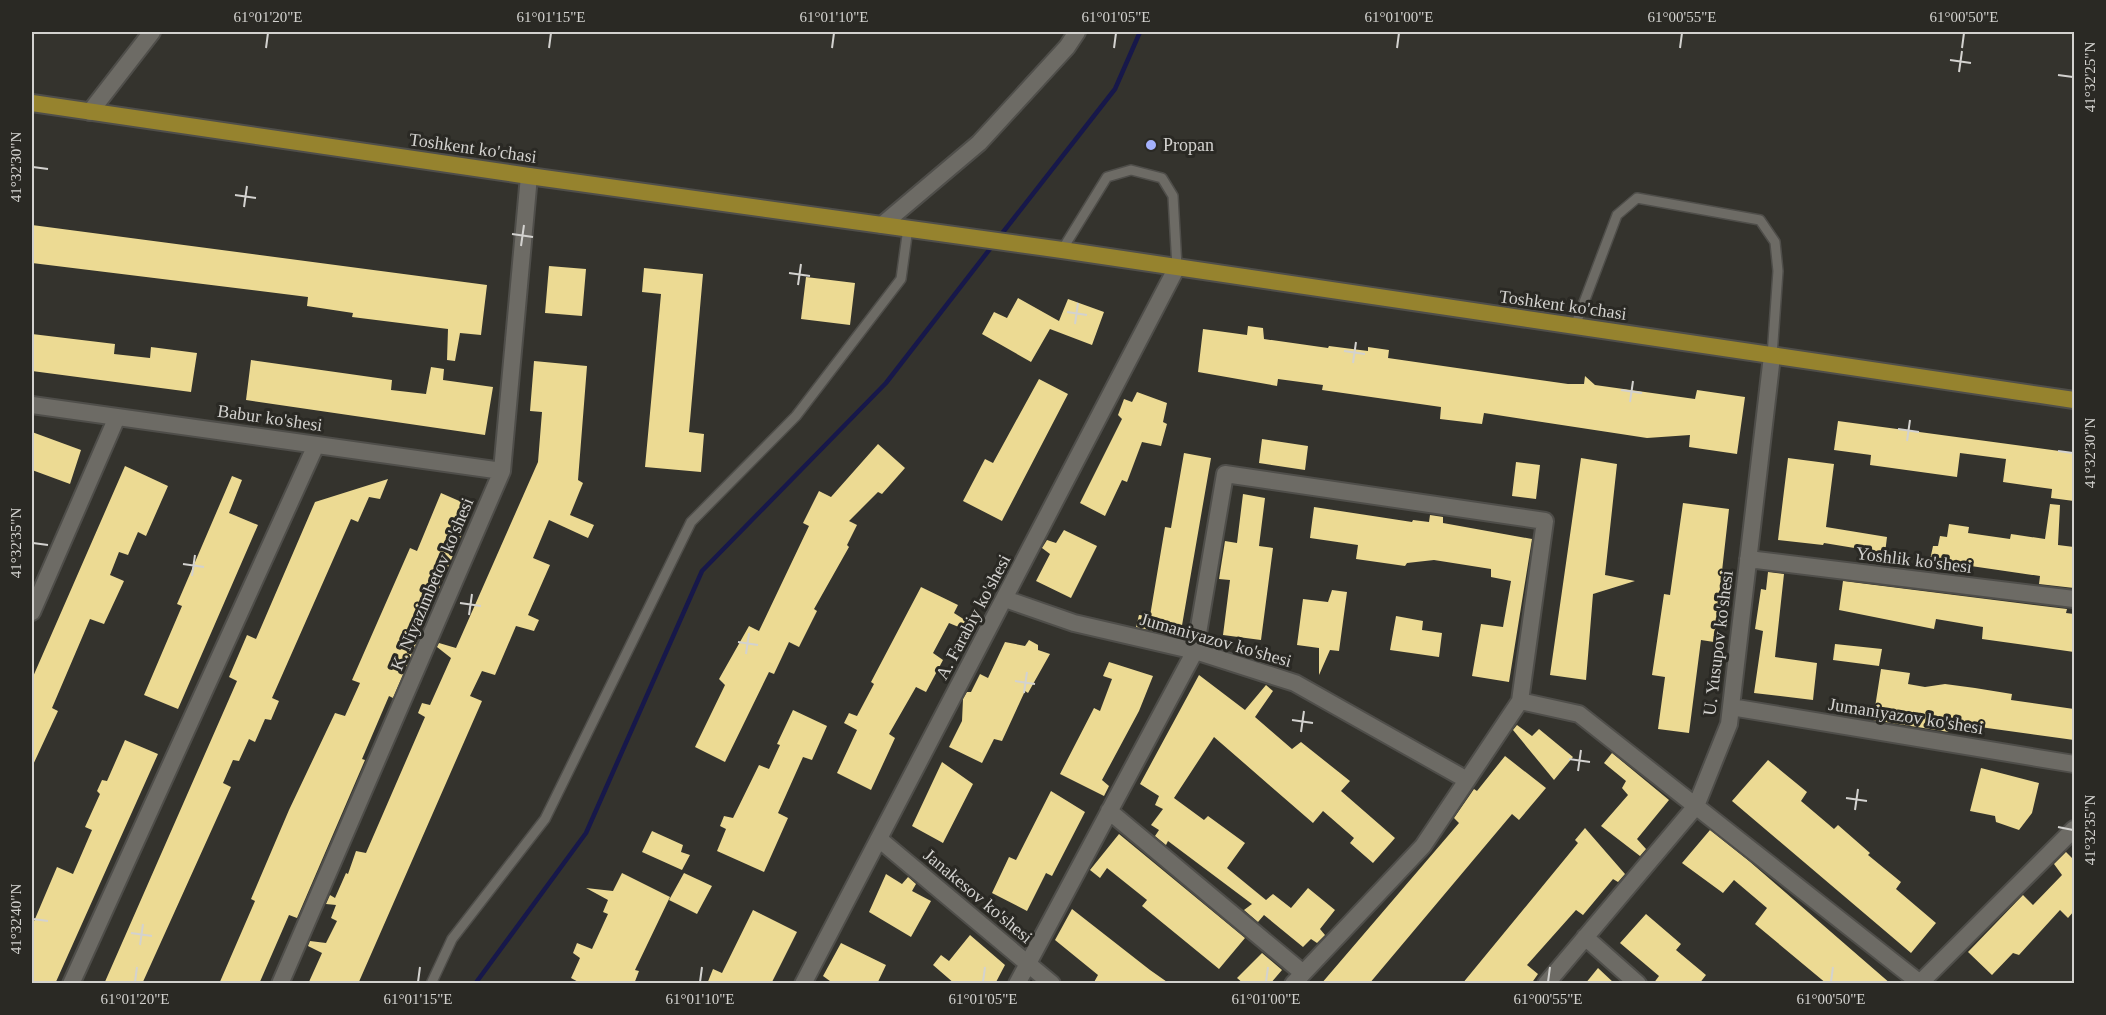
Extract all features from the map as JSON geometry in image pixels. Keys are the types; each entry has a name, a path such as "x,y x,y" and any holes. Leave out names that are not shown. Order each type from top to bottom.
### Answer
{"highway":[{"name":"Toshkent ko'chasi","path":"32,103 528,176 909,228 2074,400"}],"street":[{"path":"90,112 152,32"},
{"path":"882,225 979,143 1067,47 1077,32"},
{"name":"K. Niyazimbetov ko'shesi","path":"280,984 502,471 528,176"},
{"name":"A. Farabiy ko'shesi","path":"803,984 1177,267"},
{"name":"U. Yusupov ko'shesi","path":"1546,984 1695,806 1729,724 1772,356"},
{"name":"Babur ko'shesi","path":"32,405 502,471"},
{"path":"32,612 117,417"},
{"path":"71,984 316,445"},
{"path":"1017,984 1109,812 1196,651 1225,474 1545,521 1520,701 1424,846 1298,978 1109,812"},
{"name":"Yoshlik ko'shesi","path":"1748,560 2074,599"},
{"name":"Jumaniyazov ko'shesi","path":"1005,599 1074,623 1196,651 1295,683 1467,780"},
{"path":"1520,701 1579,714 1920,983 2074,829"},
{"name":"Jumaniyazov ko'shesi","path":"1731,707 2074,764"},
{"name":"Janakesov ko'shesi","path":"879,840 1052,984"},
{"path":"1585,937 1638,984"}],"lane":[{"path":"1053,249 1107,177 1131,170 1162,178 1173,196 1177,267"},
{"path":"1575,326 1617,215 1637,198 1760,220 1774,242 1778,271 1772,356"},
{"path":"431,984 452,939 545,819 691,522 796,416 901,279 909,228"}],"building":[{"path":"32,225 487,285 481,335 460,333 455,361 447,360 448,329 352,317 353,313 307,306 308,297 32,263"},
{"path":"549,266 586,269 582,316 545,313"},
{"path":"644,268 703,274 689,432 704,434 701,472 645,467 661,294 642,292"},
{"path":"806,277 855,283 850,325 801,319"},
{"path":"1018,298 1059,321 1068,299 1104,312 1092,345 1050,329 1031,362 982,334 994,312 1007,318"},
{"path":"1248,326 1263,328 1264,339 1328,348 1329,346 1368,351 1368,347 1389,350 1388,358 1568,384 1584,384 1585,376 1595,385 1695,399 1697,390 1745,397 1737,454 1689,447 1690,435 1647,438 1484,413 1482,424 1440,419 1441,407 1322,390 1323,385 1278,379 1277,386 1198,372 1203,329 1247,335"},
{"path":"32,334 115,344 114,354 150,358 151,347 197,353 191,392 32,371"},
{"path":"251,360 392,380 391,390 426,394 431,367 444,369 443,380 493,387 485,435 246,400"},
{"path":"534,361 587,366 578,480 583,483 570,515 594,525 588,538 549,520 533,558 550,565 528,615 539,620 534,631 516,626 495,675 482,671 470,696 482,701 358,984 308,984 322,953 308,946 310,941 326,943 337,921 331,918 336,905 326,904 330,895 335,898 346,873 348,874 356,851 366,853 425,717 418,713 422,703 430,705 451,658 437,647 439,643 456,648 538,462 542,412 530,411"},
{"path":"1039,379 1068,394 1002,521 963,501 985,459 993,463"},
{"path":"1137,392 1167,403 1163,422 1167,424 1161,446 1142,442 1127,482 1122,480 1105,516 1080,503 1122,419 1118,415 1124,399 1132,402"},
{"path":"1838,421 2074,453 2074,501 2051,498 2052,489 2003,482 2006,459 1960,453 1957,477 1870,465 1871,455 1834,450"},
{"path":"32,432 81,450 70,484 32,470"},
{"path":"1262,439 1308,446 1305,470 1259,463"},
{"path":"878,444 905,468 882,494 878,492 849,521 857,525 847,545 849,547 814,609 817,611 799,647 789,642 774,674 769,672 725,762 695,747 725,685 719,679 749,626 759,631 809,526 803,523 819,491 831,497"},
{"path":"1184,453 1211,458 1180,637 1136,627 1139,615 1150,616 1165,527 1171,528"},
{"path":"1581,458 1617,464 1605,575 1635,581 1593,594 1586,680 1550,675"},
{"path":"1788,458 1834,464 1826,527 1887,537 1885,553 1824,543 1823,545 1778,540"},
{"path":"1516,462 1540,465 1536,499 1512,496"},
{"path":"125,466 168,486 146,536 138,532 128,555 119,552 110,575 124,581 104,624 90,619 52,708 58,711 32,767 32,679"},
{"path":"232,476 242,480 229,513 258,525 178,709 144,695 182,606 177,604"},
{"path":"388,479 380,499 369,497 358,522 351,519 272,698 279,701 271,720 265,719 255,742 249,739 239,761 233,760 223,783 231,787 142,984 104,984 237,681 229,677 247,635 256,639 315,502"},
{"path":"441,493 473,507 431,608 428,606 417,633 420,635 393,698 389,696 362,759 365,760 297,918 289,915 259,984 219,984 255,901 251,899 289,810 335,713 345,716 360,683 352,680 410,548 417,551"},
{"path":"1243,494 1265,498 1259,546 1273,548 1261,640 1223,635 1230,580 1219,579 1225,541 1237,543"},
{"path":"1683,503 1729,509 1714,642 1701,640 1689,733 1658,729 1665,677 1652,675 1664,594 1670,595"},
{"path":"2050,504 2060,505 2058,545 2074,547 2074,588 2039,584 2040,576 1930,560 1933,546 1938,546 1940,536 1947,537 1949,524 1969,527 1968,533 2010,539 2011,534 2045,539"},
{"path":"1314,507 1412,522 1413,520 1429,522 1430,515 1443,517 1443,523 1532,539 1509,682 1472,676 1481,624 1503,627 1511,581 1491,577 1491,569 1434,560 1407,563 1405,566 1356,559 1358,545 1310,538"},
{"path":"1064,530 1097,546 1071,598 1036,581 1050,554 1042,548 1047,540 1056,543"},
{"path":"1768,572 1784,574 1775,657 1817,663 1813,700 1754,693 1763,631 1755,629 1761,589 1766,590"},
{"path":"1843,581 2067,609 2066,613 2074,614 2074,652 1982,639 1983,627 1936,619 1934,629 1839,610"},
{"path":"921,587 958,605 954,613 976,627 973,633 949,623 933,653 943,660 926,692 916,687 889,734 895,738 871,790 837,773 857,730 844,723 849,713 857,716 874,684 871,682"},
{"path":"1332,590 1347,592 1339,651 1330,650 1319,675 1319,648 1297,645 1303,599 1328,602"},
{"path":"1396,616 1423,621 1422,630 1442,633 1439,657 1390,650"},
{"path":"1029,640 1038,645 1038,650 1050,654 1028,693 1025,691 1002,741 994,739 982,763 949,747 962,721 963,699 967,692 971,692 980,674 988,678 1005,642 1025,646"},
{"path":"1835,644 1882,649 1879,666 1833,660"},
{"path":"1109,662 1153,676 1139,711 1102,780 1109,786 1104,796 1060,774 1094,708 1100,711 1112,679 1103,676"},
{"path":"1881,669 1910,673 1908,684 1925,687 1945,684 1975,688 2012,694 2011,700 2074,709 2074,740 1951,723 1949,732 1873,720"},
{"path":"1199,675 1245,710 1266,685 1273,691 1255,717 1292,749 1301,742 1350,781 1341,791 1395,838 1373,863 1350,843 1354,838 1323,811 1313,823 1214,737 1174,798 1204,820 1208,816 1245,843 1227,868 1266,900 1273,894 1291,908 1308,888 1335,910 1320,929 1325,935 1317,943 1311,939 1303,947 1264,915 1258,922 1244,910 1252,904 1168,841 1166,845 1155,836 1159,830 1151,825 1163,809 1155,805 1159,796 1140,784"},
{"path":"793,710 827,726 812,760 803,757 778,813 788,818 764,872 717,851 726,829 720,826 724,816 733,818 759,765 769,769 780,745 777,744"},
{"path":"1517,725 1532,736 1539,729 1573,757 1554,780 1513,730"},
{"path":"125,740 158,754 55,984 32,984 32,926 57,867 73,874 92,830 85,827 100,794 97,791 102,780 107,781"},
{"path":"1612,753 1669,800 1637,839 1646,849 1640,856 1601,826 1628,795 1622,788 1626,781 1604,763"},
{"path":"1505,756 1546,788 1519,820 1512,814 1369,984 1321,984 1459,823 1454,818 1474,789 1477,791"},
{"path":"1768,760 1807,792 1801,801 1834,829 1838,825 1870,853 1868,855 1901,882 1896,889 1936,923 1911,953 1732,801"},
{"path":"942,762 973,784 943,843 912,826"},
{"path":"1981,768 2039,783 2032,813 2019,830 1996,822 1995,816 1970,811"},
{"path":"1051,791 1085,812 1052,876 1046,873 1027,911 992,893 1009,857 1016,860"},
{"path":"1585,828 1625,874 1618,882 1613,879 1583,915 1576,910 1527,965 1538,974 1531,984 1462,984 1578,843 1575,840"},
{"path":"1710,830 1891,984 1827,984 1755,924 1767,908 1734,880 1723,893 1682,863"},
{"path":"652,831 683,845 681,852 690,855 682,870 642,852"},
{"path":"1119,834 1245,938 1219,969 1142,906 1147,900 1107,868 1100,878 1090,870"},
{"path":"2066,852 2074,860 2074,911 2068,918 2060,910 2019,955 2013,953 1992,975 1968,952 2023,895 2033,905 2062,875 2054,864"},
{"path":"622,873 670,897 635,970 639,971 634,984 582,984 571,978 580,958 573,953 577,943 592,949 608,914 603,912 608,900 586,888 613,891"},
{"path":"684,873 712,886 697,914 669,900"},
{"path":"886,874 902,884 908,877 916,884 912,891 931,901 911,937 869,912"},
{"path":"1072,909 1170,984 1093,984 1098,975 1055,940"},
{"path":"753,910 797,932 771,984 707,984 713,969 722,973"},
{"path":"1646,914 1681,944 1676,950 1706,975 1699,984 1653,984 1659,976 1620,943"},
{"path":"970,935 1005,965 995,984 955,984 933,965 941,955 949,961"},
{"path":"841,943 886,965 877,984 834,984 823,976"},
{"path":"1262,953 1282,970 1270,984 1244,984 1237,978"},
{"path":"1598,968 1615,984 1585,984"}],"waterway":[{"path":"1000,236 1115,89 1140,32"},
{"path":"475,984 586,833 702,571 886,383 993,245"}],"place":[{"name":"Propan","path":"1151,145"}]}
